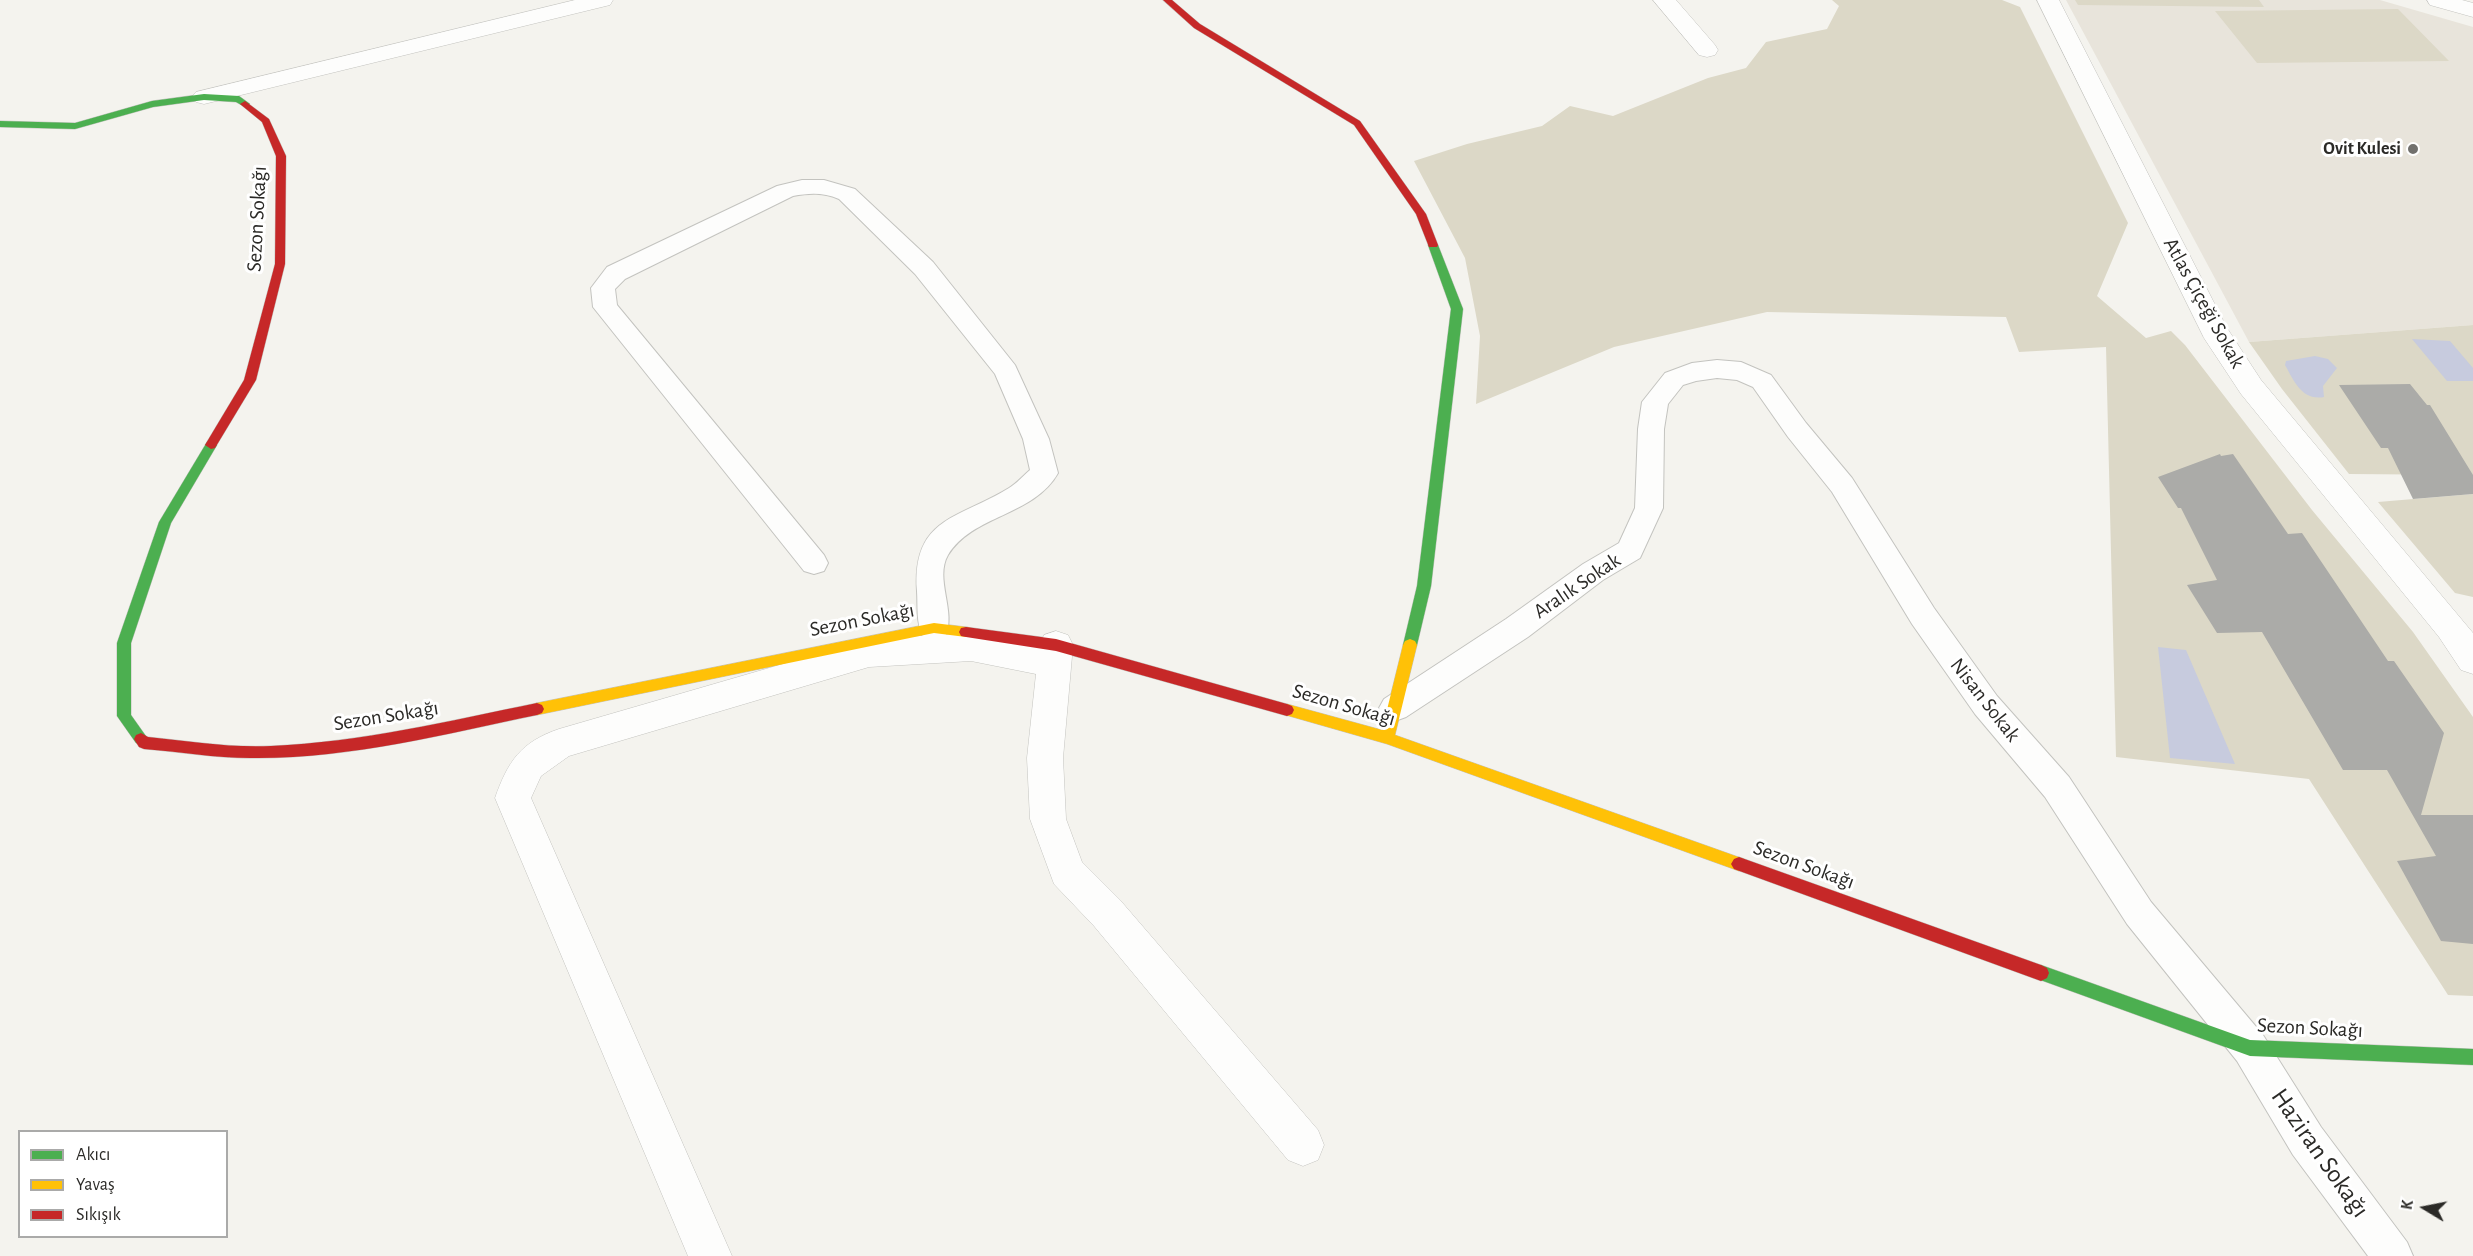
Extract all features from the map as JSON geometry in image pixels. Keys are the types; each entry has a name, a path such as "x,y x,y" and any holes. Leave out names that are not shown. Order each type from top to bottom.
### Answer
{"street":[{"path":"204,97 602,0"},
{"path":"1167,0 1197,26 1357,123 1421,214 1457,309 1424,586 1387,738"},
{"path":"1664,0 1707,50"},
{"name":"Atlas Çiçeği Sokak","path":"2048,0 2214,332 2251,387 2462,628 2473,660"},
{"path":"2438,0 2473,10"},
{"name":"Sezon Sokağı","path":"0,124 75,126 152,104 204,97 239,99 266,121 281,156 280,264 250,380 165,522 124,643 124,716 144,743 269,752 333,747 446,728 934,628 1055,655 1387,738 2250,1047 2473,1057"},
{"path":"710,1256 513,798 521,773 534,758 559,744 869,653 971,647 1055,655 1045,758 1048,819 1067,872 1107,912 1303,1145"}],"lane":[{"path":"814,563 605,307 603,288 616,273 785,191 811,185 831,186 847,194 924,268 1006,371 1036,439 1044,473 1020,495 951,530 933,554 930,571 934,628"},
{"name":"Aralık Sokak","path":"1395,708 1517,628 1593,572 1630,550 1649,508 1651,429 1655,402 1674,379 1692,372 1717,369"},
{"name":"Nisan Sokak","path":"1717,369 1741,370 1762,381 1797,430 1842,485 1923,616 1986,705 2057,787 2139,913 2250,1047"},
{"name":"Haziran Sokağı","path":"2250,1047 2307,1141 2393,1256"}],"shaded area":[{"path":"1832,0 2002,0 2020,7 2128,223 2097,296 2146,338 2171,331 2185,345 2312,510 2413,632 2473,717 2473,996 2448,995 2309,779 2116,757 2106,347 2019,352 2006,317 1767,312 1614,347 1476,404 1480,336 1465,258 1414,161 1467,144 1542,126 1570,106 1613,116 1708,78 1746,68 1766,42 1827,29 1839,6"},
{"path":"2066,0 2380,0 2473,27 2473,325 2249,342"},
{"path":"2075,0 2259,0 2264,7 2078,5"},
{"path":"2398,9 2449,61 2257,63 2215,11"},
{"path":"2473,325 2473,475 2349,474 2282,389 2249,342"},
{"path":"2473,494 2473,597 2455,593 2378,502"}],"water":[{"path":"2412,339 2450,341 2473,368 2473,381 2447,381"},
{"path":"2315,356 2328,359 2337,368 2323,386 2324,397 2304,393 2295,383 2285,365 2286,361"},
{"path":"2158,647 2186,650 2235,764 2170,758"}],"building":[{"path":"2410,384 2427,405 2430,405 2473,475 2473,494 2413,499 2388,448 2381,448 2339,385"},
{"path":"2220,454 2221,456 2233,454 2288,534 2302,533 2388,661 2394,661 2444,733 2421,815 2473,815 2473,944 2441,941 2397,861 2436,856 2387,770 2343,770 2262,632 2217,633 2187,585 2217,580 2181,508 2178,508 2158,477"}],"traffic: fast":[{"path":"0,124 75,126 152,104 204,97 239,99 245,104"},
{"path":"1410,645 1424,586 1457,309 1433,245"},
{"path":"141,739 124,716 124,643 165,522 211,445"},
{"path":"2041,973 2250,1048 2473,1057"}],"traffic: slow":[{"path":"537,709 934,628 966,632"},
{"path":"1387,738 1410,645"},
{"path":"1287,710 1387,738 1739,864"}],"traffic: jam":[{"path":"1167,0 1197,26 1357,123 1421,214 1433,245"},
{"path":"211,445 250,380 280,264 281,156 266,121 245,104"},
{"path":"966,632 1056,645 1287,710"},
{"path":"141,739 144,743 224,751 305,750 405,736 537,709"},
{"path":"1739,864 2041,973"}],"place":[{"name":"Ovit Kulesi","path":"2413,149"}]}
